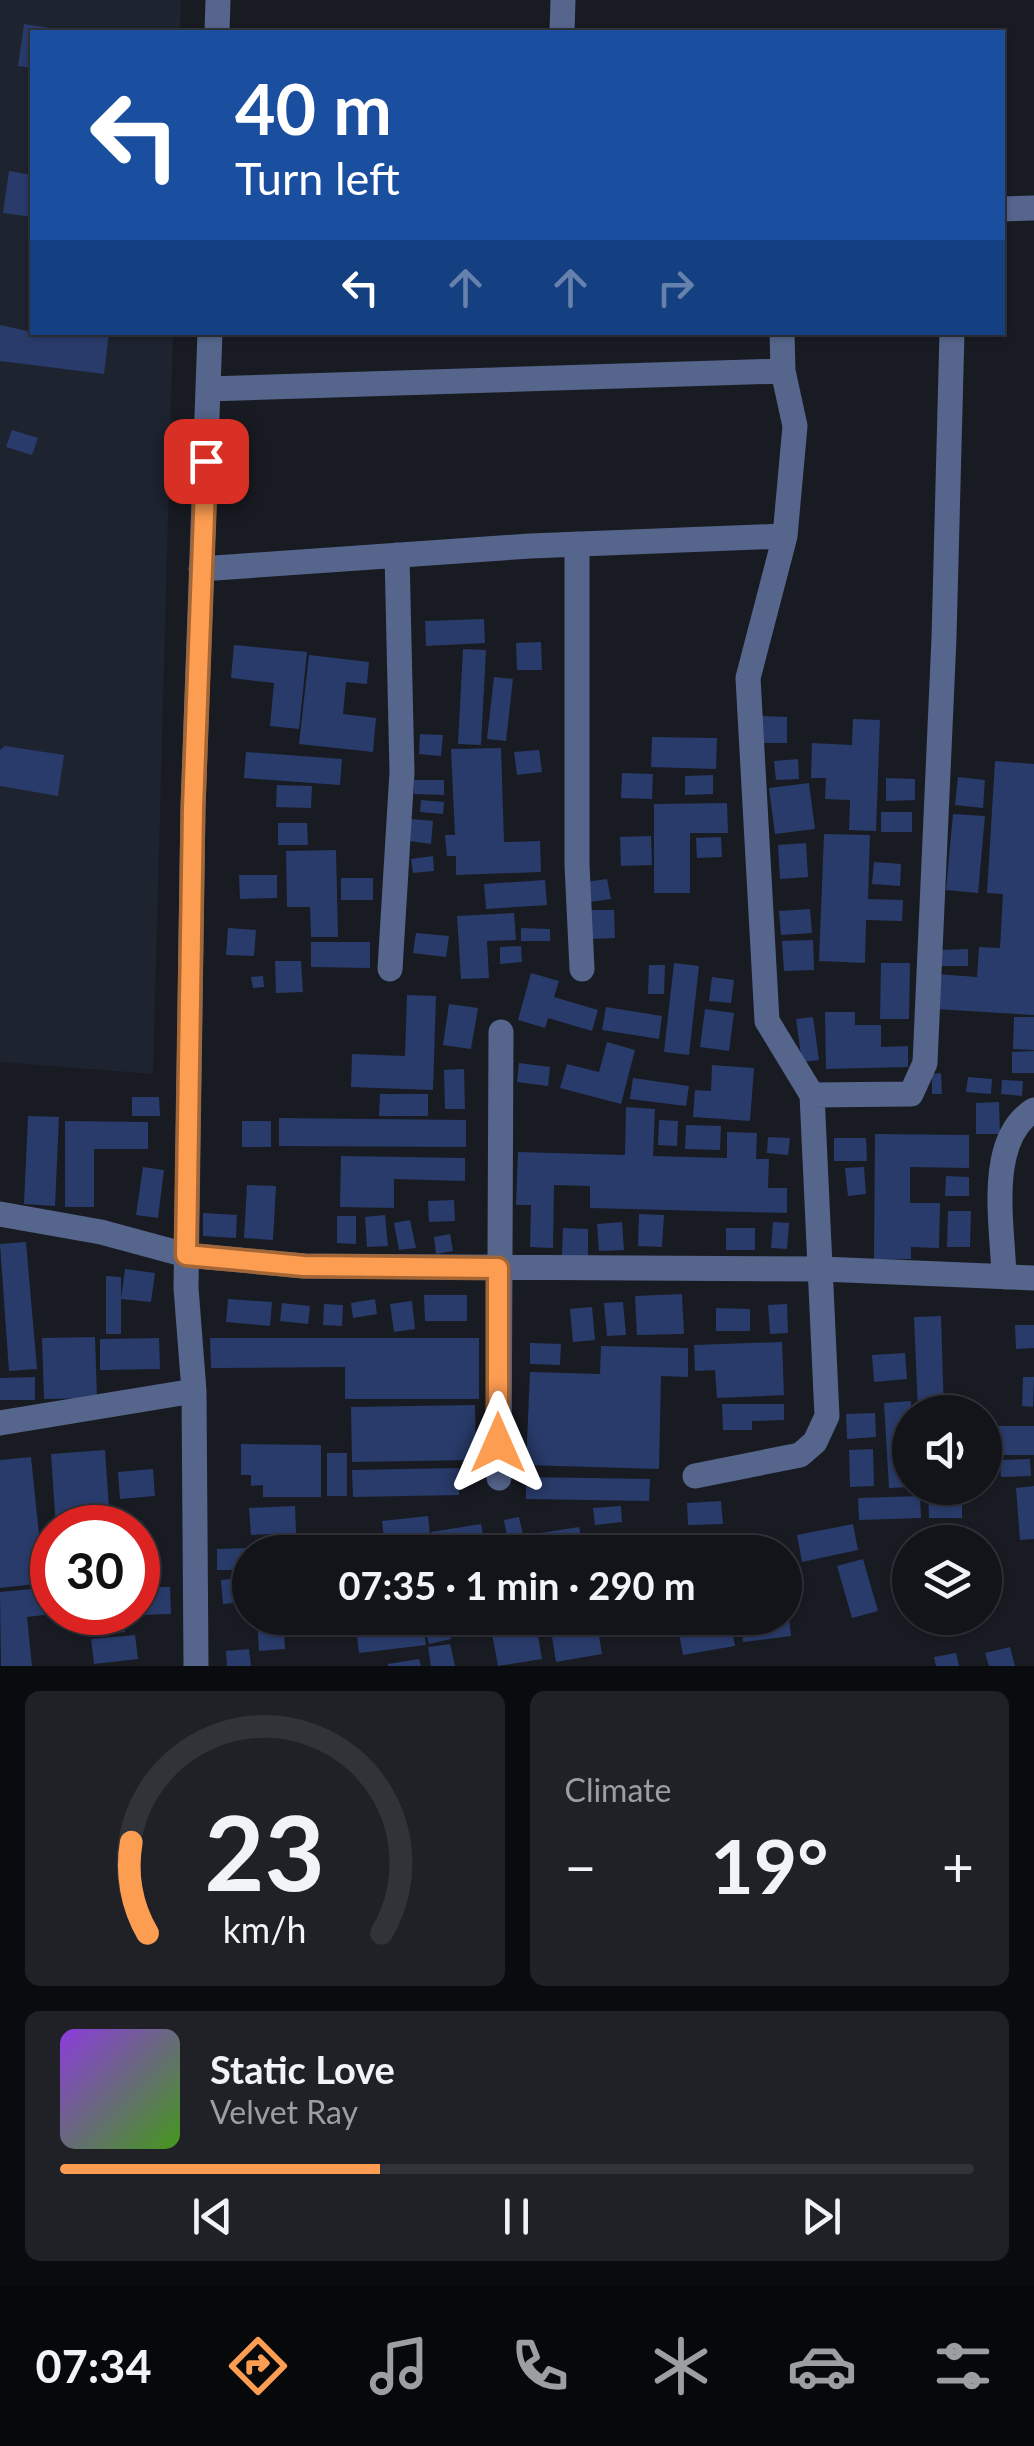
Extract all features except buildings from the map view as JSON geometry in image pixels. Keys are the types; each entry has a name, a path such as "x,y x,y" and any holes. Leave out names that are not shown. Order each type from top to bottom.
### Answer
{"street":[{"path":"217,30 218,0"},
{"path":"562,0 562,30"},
{"path":"1005,209 1034,208"},
{"path":"196,1666 194,1391 186,1255 210,335"},
{"path":"695,1476 800,1455 815,1442 826,1416 812,1095 767,1021 748,678 786,536 795,426 782,371 782,335"},
{"path":"812,1095 911,1094 925,1063 944,638 952,335"},
{"path":"208,389 782,371"},
{"path":"202,569 577,544 786,536"},
{"path":"577,544 582,969"},
{"path":"390,969 402,772 397,555"},
{"path":"498,1478 501,1032"},
{"path":"1004,1277 1003,1156 1022,1118 1034,1110"},
{"path":"0,1214 101,1232 186,1255 304,1266 822,1269 1034,1278"},
{"path":"0,1423 194,1391"}],"shaded area":[{"path":"0,0 181,0 180,30 30,30 30,335 173,335 153,1074 0,1062"}],"route":[{"path":"206,461 193,808 186,1255 304,1266 498,1268 498,1443"}]}
